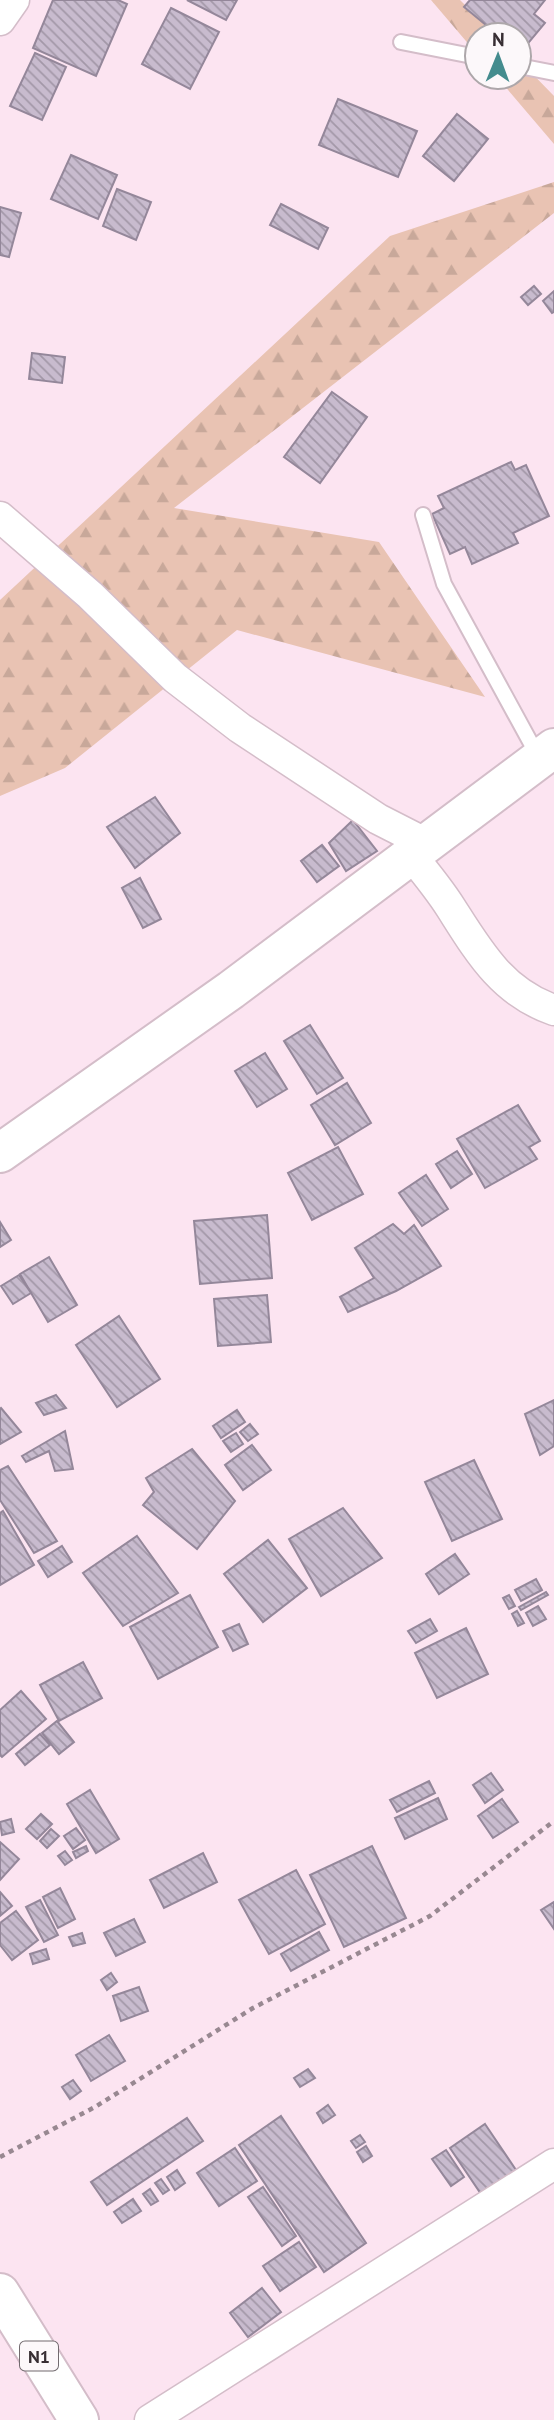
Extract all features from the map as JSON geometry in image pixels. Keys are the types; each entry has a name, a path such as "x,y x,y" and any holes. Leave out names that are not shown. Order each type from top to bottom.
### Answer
{"main road":[{"path":"0,1153 231,990 547,753"},
{"name":"N1","path":"0,2293 79,2420"}],"street":[{"path":"0,20 14,0"},
{"path":"0,517 90,595 175,678 240,728 419,849 439,890 481,955 520,995 554,1010"},
{"path":"150,2420 554,2164"}],"lane":[{"path":"401,43 463,54"},
{"path":"533,68 554,72"},
{"path":"423,515 444,584 547,753"}],"path":[{"path":"0,2157 95,2107 253,2008 430,1916 554,1821"}],"green space":[{"path":"431,0 460,0 481,21 463,21 463,38"},
{"path":"533,74 554,96 554,144 509,91 533,91"},
{"path":"554,182 554,213 174,508 379,542 485,697 237,630 65,768 0,796 0,600 390,236"}],"building":[{"path":"53,0 118,0 127,4 96,76 33,48"},
{"path":"187,0 237,0 226,20"},
{"path":"470,0 545,0 534,14 545,23 533,37 533,21 481,21 464,7"},
{"path":"171,8 219,32 190,89 142,64"},
{"path":"35,53 66,67 42,120 10,106"},
{"path":"338,99 417,131 398,177 319,145"},
{"path":"457,114 488,139 454,181 423,156"},
{"path":"71,155 117,175 98,219 51,199"},
{"path":"117,189 151,202 136,240 103,226"},
{"path":"281,204 328,228 318,249 270,225"},
{"path":"0,207 21,213 9,257 0,255"},
{"path":"534,286 541,294 528,305 521,297"},
{"path":"554,291 554,312 552,313 543,301"},
{"path":"32,353 65,357 62,383 29,379"},
{"path":"332,392 367,417 320,483 284,457"},
{"path":"511,462 515,470 526,465 549,516 513,533 518,543 472,564 465,547 450,554 432,514 444,508 438,496"},
{"path":"155,797 180,833 135,868 107,827"},
{"path":"353,820 377,851 346,871 329,843"},
{"path":"322,845 339,866 317,882 301,861"},
{"path":"140,878 161,919 143,928 122,888"},
{"path":"310,1025 343,1078 317,1094 284,1041"},
{"path":"265,1053 287,1089 257,1107 235,1071"},
{"path":"347,1083 371,1123 335,1145 311,1105"},
{"path":"518,1105 540,1141 529,1147 537,1159 485,1188 457,1139"},
{"path":"338,1147 363,1194 312,1220 288,1173"},
{"path":"457,1151 472,1174 451,1188 436,1164"},
{"path":"426,1175 448,1209 422,1226 399,1193"},
{"path":"267,1215 272,1278 200,1284 194,1221"},
{"path":"0,1222 11,1240 0,1247"},
{"path":"393,1224 404,1234 414,1225 441,1266 396,1291 348,1312 340,1297 374,1278 355,1248"},
{"path":"49,1257 77,1305 48,1322 20,1274"},
{"path":"19,1275 31,1293 13,1304 1,1286"},
{"path":"267,1295 271,1342 218,1346 214,1299"},
{"path":"119,1316 160,1379 117,1407 76,1345"},
{"path":"56,1395 66,1408 44,1415 36,1403"},
{"path":"554,1400 554,1446 540,1455 525,1414"},
{"path":"0,1409 21,1432 0,1444"},
{"path":"237,1410 245,1422 221,1438 213,1426"},
{"path":"250,1424 258,1434 248,1441 240,1432"},
{"path":"65,1431 73,1469 55,1471 49,1451 26,1462 22,1456"},
{"path":"236,1433 243,1444 231,1452 223,1441"},
{"path":"252,1445 271,1470 243,1490 225,1465"},
{"path":"192,1449 235,1501 197,1549 143,1505 154,1492 146,1478"},
{"path":"474,1460 502,1519 452,1541 425,1482"},
{"path":"8,1466 57,1541 34,1553 0,1500 0,1470"},
{"path":"343,1508 382,1558 321,1596 289,1539"},
{"path":"3,1511 34,1565 0,1585 0,1513"},
{"path":"137,1536 178,1593 123,1626 83,1573"},
{"path":"268,1540 307,1588 263,1622 224,1574"},
{"path":"62,1546 72,1562 48,1577 38,1561"},
{"path":"455,1554 469,1574 439,1594 426,1574"},
{"path":"536,1579 542,1590 521,1601 515,1590"},
{"path":"546,1592 548,1595 521,1610 519,1607"},
{"path":"190,1595 218,1647 158,1679 130,1627"},
{"path":"509,1595 515,1606 509,1609 503,1598"},
{"path":"538,1606 546,1619 533,1626 526,1613"},
{"path":"517,1611 524,1623 518,1626 512,1614"},
{"path":"430,1619 437,1631 416,1643 408,1631"},
{"path":"239,1624 248,1644 233,1651 223,1631"},
{"path":"466,1628 488,1674 437,1698 415,1653"},
{"path":"83,1662 102,1698 59,1721 40,1685"},
{"path":"21,1691 46,1719 2,1757 0,1710"},
{"path":"57,1721 74,1742 59,1754 42,1733"},
{"path":"40,1734 50,1745 25,1765 16,1754"},
{"path":"491,1773 503,1790 485,1803 473,1785"},
{"path":"429,1781 435,1793 397,1812 390,1800"},
{"path":"90,1790 119,1839 96,1853 67,1804"},
{"path":"438,1798 447,1819 405,1839 395,1818"},
{"path":"502,1799 518,1822 493,1838 478,1816"},
{"path":"41,1814 52,1824 37,1839 26,1829"},
{"path":"11,1819 14,1832 2,1835 0,1822"},
{"path":"76,1828 85,1840 73,1849 64,1836"},
{"path":"51,1829 59,1836 47,1848 40,1841"},
{"path":"0,1842 19,1859 0,1880"},
{"path":"86,1846 88,1851 76,1858 73,1852"},
{"path":"372,1846 406,1918 344,1947 310,1875"},
{"path":"65,1851 72,1860 65,1865 58,1856"},
{"path":"203,1853 217,1882 164,1908 150,1880"},
{"path":"296,1870 325,1924 269,1954 239,1900"},
{"path":"60,1888 75,1919 58,1928 43,1897"},
{"path":"0,1892 12,1906 0,1916"},
{"path":"40,1900 58,1935 44,1942 26,1907"},
{"path":"554,1902 554,1929 541,1910"},
{"path":"16,1911 38,1940 12,1960 0,1945 0,1923"},
{"path":"134,1919 145,1942 116,1956 104,1933"},
{"path":"319,1932 329,1950 291,1971 281,1954"},
{"path":"82,1933 85,1943 73,1946 69,1937"},
{"path":"46,1949 49,1959 33,1964 30,1954"},
{"path":"111,1973 117,1982 107,1990 101,1980"},
{"path":"139,1987 148,2011 121,2021 113,1996"},
{"path":"109,2035 125,2061 91,2081 76,2055"},
{"path":"308,2069 315,2078 300,2087 294,2078"},
{"path":"73,2080 81,2091 70,2099 62,2087"},
{"path":"328,2105 335,2115 323,2123 317,2113"},
{"path":"281,2116 366,2243 324,2272 239,2145"},
{"path":"187,2118 203,2141 107,2205 91,2182"},
{"path":"485,2124 516,2170 481,2194 450,2148"},
{"path":"360,2135 365,2142 356,2148 351,2141"},
{"path":"366,2146 372,2156 363,2162 357,2152"},
{"path":"235,2148 257,2181 219,2206 197,2173"},
{"path":"446,2150 464,2177 451,2186 432,2159"},
{"path":"177,2170 185,2183 175,2190 167,2177"},
{"path":"161,2179 169,2190 163,2194 155,2183"},
{"path":"263,2187 296,2236 282,2246 248,2197"},
{"path":"150,2189 158,2201 151,2205 143,2194"},
{"path":"133,2199 141,2211 122,2223 114,2212"},
{"path":"299,2242 316,2267 280,2291 263,2266"},
{"path":"262,2288 281,2312 248,2337 230,2313"}]}
